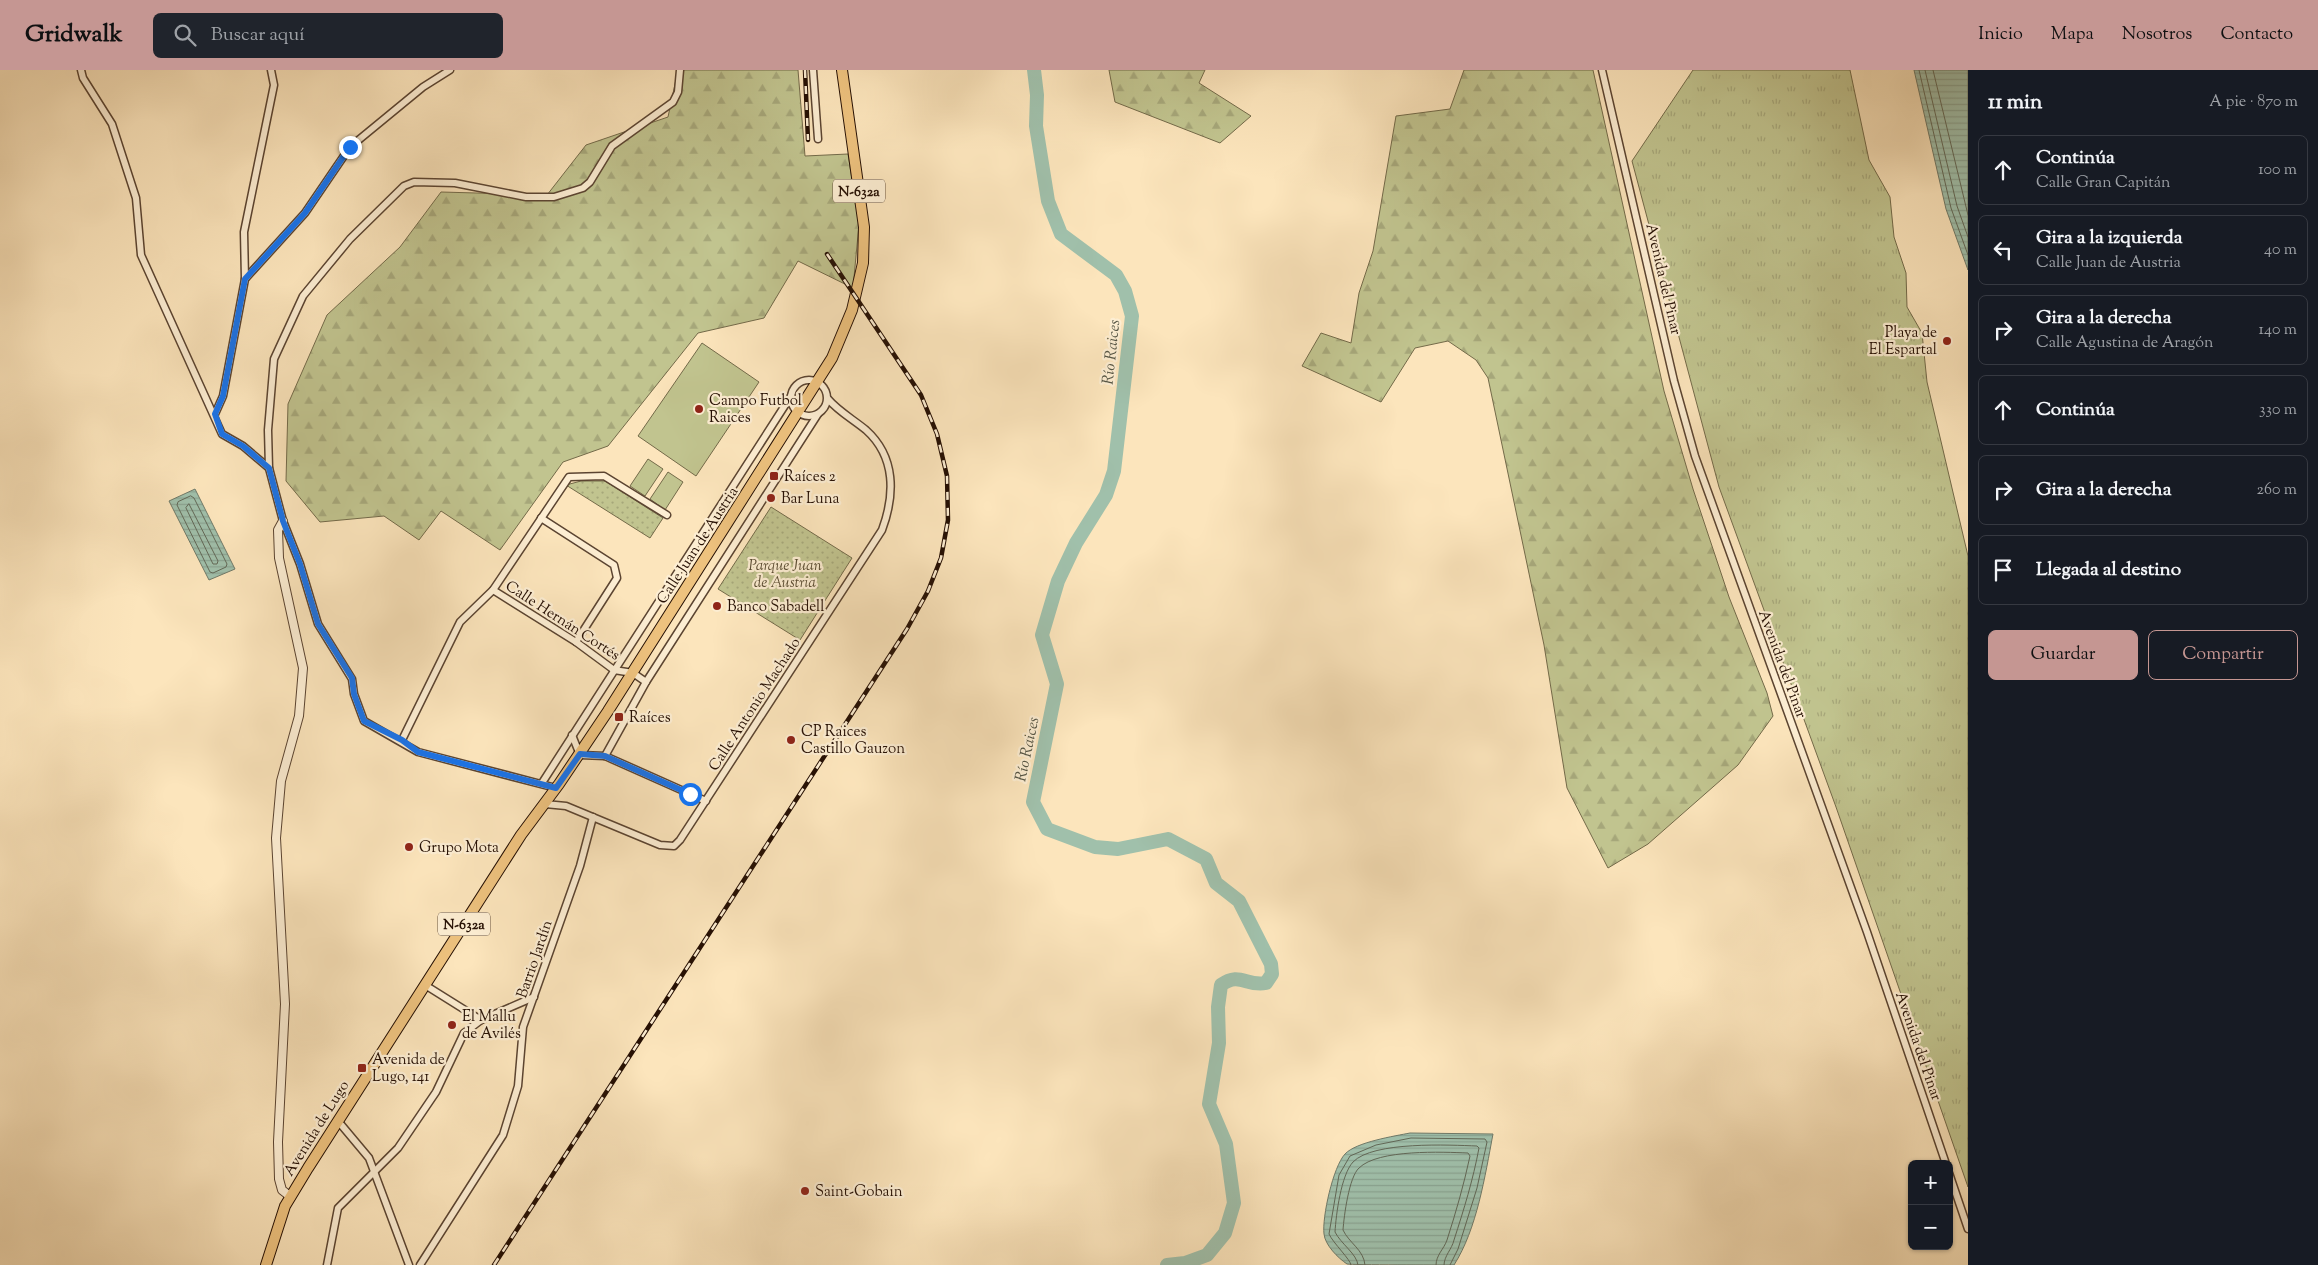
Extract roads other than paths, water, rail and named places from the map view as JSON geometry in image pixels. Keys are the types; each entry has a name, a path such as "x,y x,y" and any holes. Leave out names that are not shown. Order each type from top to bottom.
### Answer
{"main road":[{"name":"Calle Juan de Austria","path":"556,788 580,754 818,382 832,358 852,310 863,263 864,228 842,70"},
{"name":"Avenida de Lugo","path":"266,1265 271,1243 290,1197 521,835 556,788"}],"street":[{"path":"80,70 112,124 136,198 141,255 215,414 222,434 243,446 269,468"},
{"path":"215,414 223,396 245,279 244,232 274,85 271,70"},
{"path":"245,279 305,213 350,147 423,87 450,70"},
{"path":"556,788 418,752 402,740 364,721 354,694 352,678 318,624 300,564 283,521 269,468 268,430 274,359 303,296 350,239 404,186 414,182 455,183 526,197 554,197 583,188 590,182 612,146 673,102 678,92 680,70"},
{"path":"813,70 818,139"},
{"name":"Avenida del Pinar","path":"1602,70 1674,381 1695,456 1864,923 1945,1160"},
{"path":"542,783 791,396 796,385 806,380 818,382"},
{"name":"Calle Antonio Machado","path":"593,817 660,845 674,846 706,801 882,530 892,491 890,472 883,453 868,432 828,398 825,389 818,382"},
{"path":"791,396 794,408 798,413 808,416 818,414"},
{"path":"605,756 646,682 818,414 825,408 828,398"},
{"path":"402,740 460,622 493,590 569,477 604,476 667,515"},
{"path":"541,518 614,565 617,578 576,642"},
{"path":"283,521 278,530 279,558 303,668 299,716 281,781 276,838 285,1004 278,1142 279,1179 282,1190 290,1197"},
{"name":"Calle Hernán Cortés","path":"493,590 576,642 614,670 632,673 646,682"},
{"path":"572,736 580,754 605,756 706,801"},
{"path":"545,804 566,806 593,817"},
{"name":"Barrio Jardín","path":"420,1265 503,1136 518,1086 523,1027 580,866 593,817"},
{"path":"425,985 481,1020"},
{"path":"327,1265 338,1208 398,1148 436,1092 464,1033 481,1020 534,997"},
{"path":"338,1121 369,1158 409,1265"},
{"path":"1953,1185 1968,1228"}],"water":[{"path":"1914,70 1968,70 1968,270 1946,209"},
{"path":"195,489 235,569 209,580 169,501"},
{"path":"1410,1133 1493,1134 1479,1202 1462,1251 1454,1265 1347,1264 1332,1251 1324,1234 1329,1192 1336,1170 1345,1154 1358,1146"}],"waterway":[{"name":"Río Raices","path":"1034,70 1037,95 1036,126 1048,201 1061,234 1116,275 1125,291 1132,316 1114,471 1106,495 1076,543 1058,581 1042,635 1057,684 1033,802 1047,829 1095,847 1118,849 1168,839 1206,859 1216,883 1239,901 1271,964 1272,974 1266,983 1259,984 1233,979 1221,985 1218,1007 1219,1043 1209,1104 1226,1144 1234,1203 1225,1233 1207,1255 1185,1263 1167,1265"}],"railway":[{"path":"805,70 808,140"},
{"path":"494,1265 907,629 928,591 941,558 948,520 947,476 937,434 921,395 827,254"}],"place":[{"name":"Playa de El Espartal","path":"1947,341"},
{"name":"Campo Futbol Raices","path":"699,409"},
{"name":"Raíces 2","path":"774,476"},
{"name":"Bar Luna","path":"771,498"},
{"name":"Banco Sabadell","path":"717,606"},
{"name":"Raíces","path":"619,717"},
{"name":"CP Raices Castillo Gauzon","path":"791,740"},
{"name":"Grupo Mota","path":"409,847"},
{"name":"El Mallu de Avilés","path":"452,1025"},
{"name":"Avenida de Lugo, 141","path":"362,1068"},
{"name":"Saint-Gobain","path":"805,1191"}],"park label":[{"name":"Parque Juan de Austria","path":"785,574"}]}
